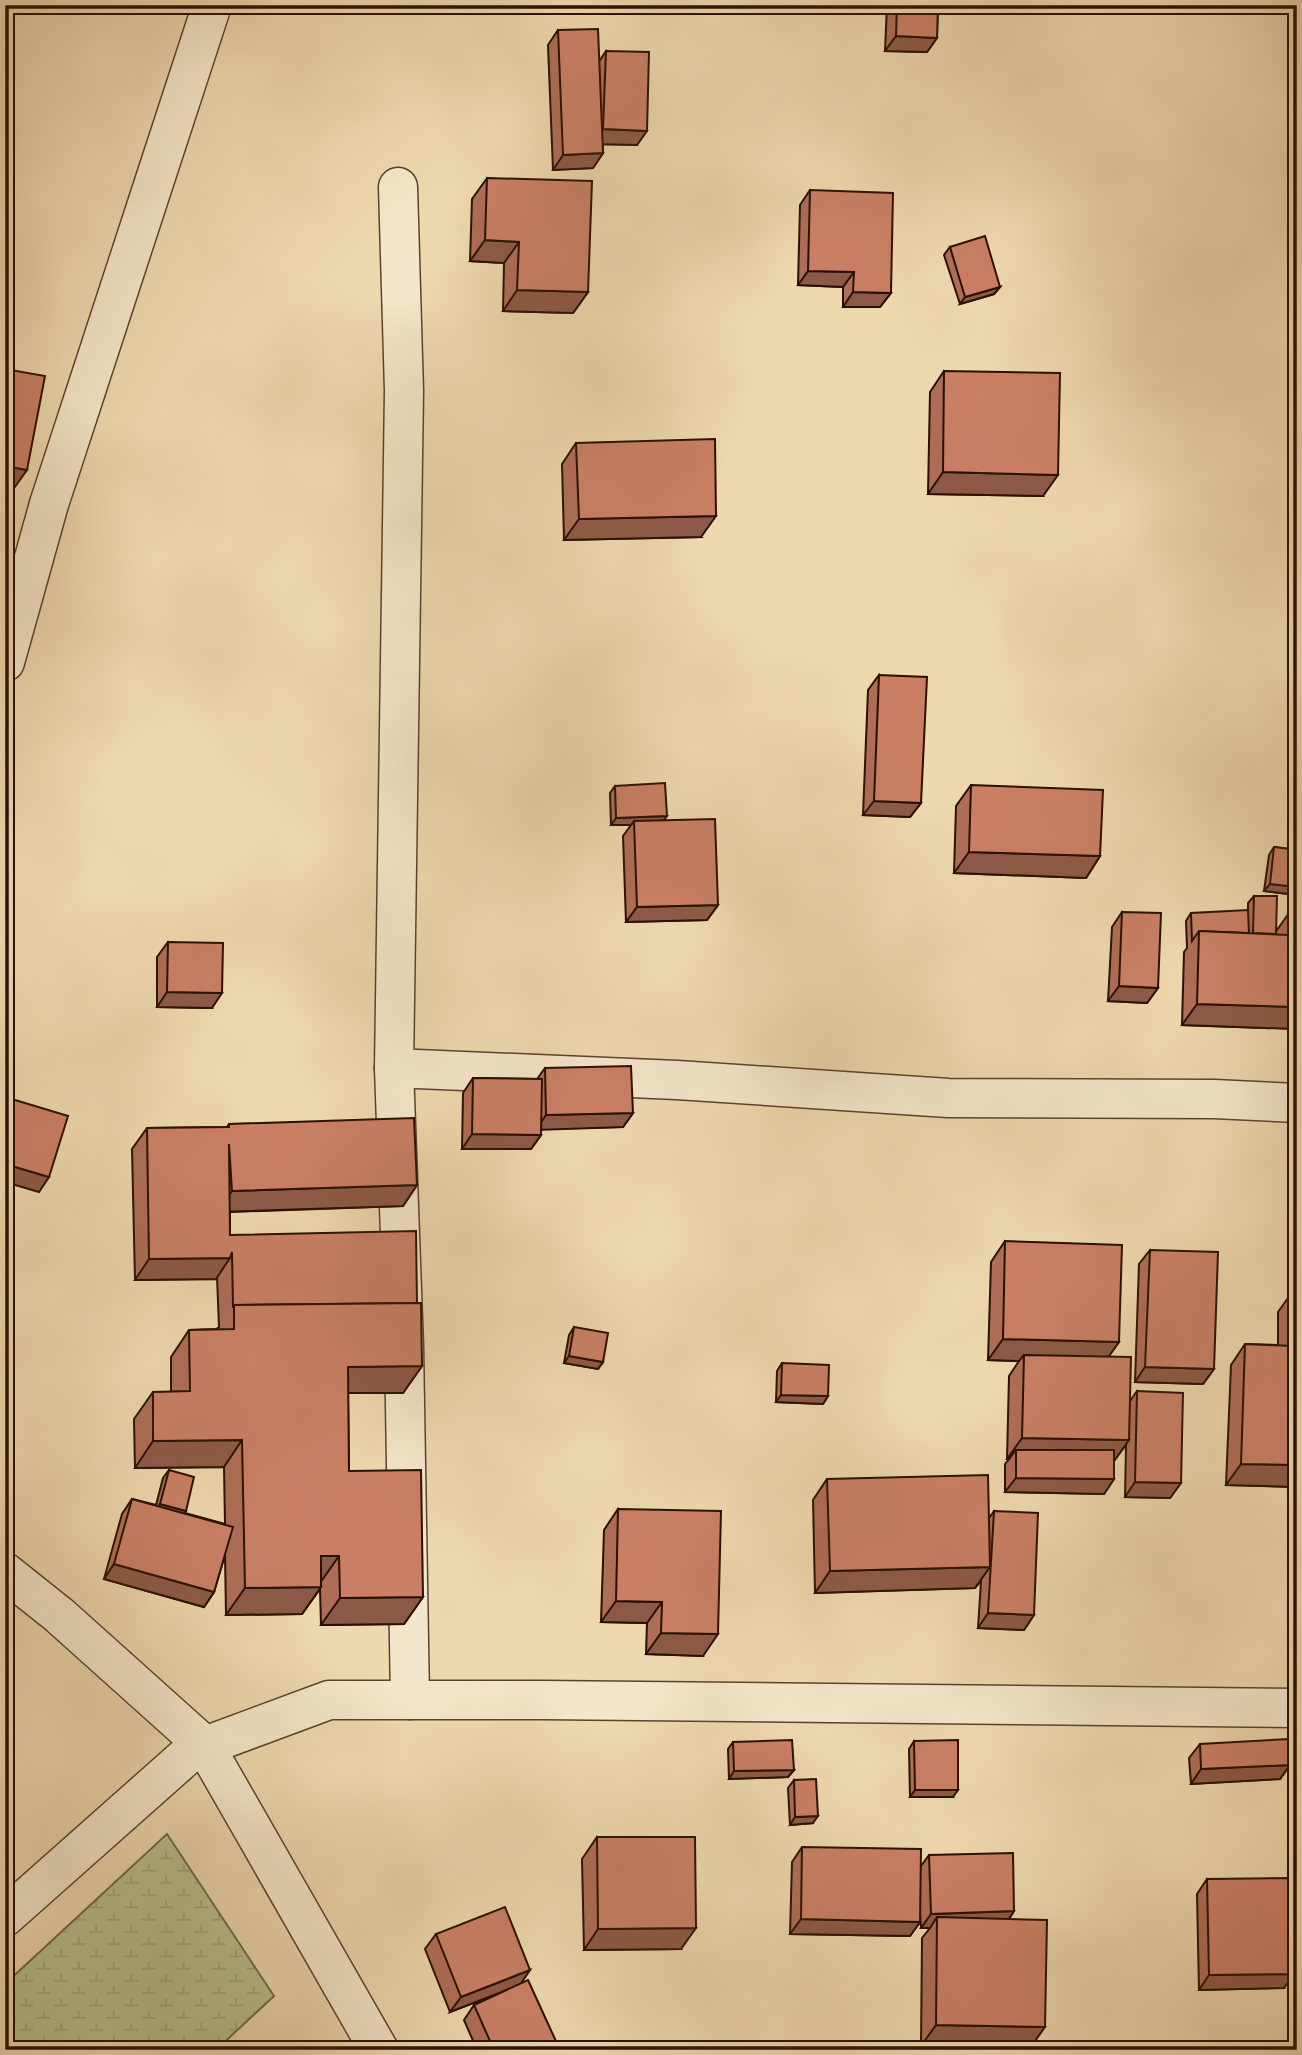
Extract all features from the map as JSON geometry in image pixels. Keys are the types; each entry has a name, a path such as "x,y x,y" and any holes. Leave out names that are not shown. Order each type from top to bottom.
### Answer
{"street":[{"path":"5,662 48,504 212,5"},
{"path":"398,187 404,391 394,1068 404,1346 410,1700"},
{"path":"394,1068 635,1078 948,1098 1214,1099 1297,1103"},
{"path":"5,1572 59,1615 205,1746 379,2050"},
{"path":"5,1917 192,1751 329,1700 1297,1708"}],"green space":[{"path":"167,1834 274,1996 216,2050 5,2050 5,1984"}],"building":[{"path":"897,5 938,5 937,38 896,36"},
{"path":"598,29 603,153 563,155 558,30"},
{"path":"606,51 649,52 647,131 603,129"},
{"path":"487,178 592,181 588,292 517,290 519,242 485,240"},
{"path":"810,190 893,193 891,293 853,292 854,272 808,271"},
{"path":"985,236 1000,287 965,297 950,247"},
{"path":"5,369 45,376 27,470 5,466"},
{"path":"944,371 1060,373 1058,475 943,472"},
{"path":"715,439 716,516 579,519 576,443"},
{"path":"879,675 927,677 921,803 874,801"},
{"path":"665,783 667,816 616,818 615,786"},
{"path":"971,785 1103,790 1100,856 969,852"},
{"path":"715,819 718,905 637,907 634,821"},
{"path":"1274,847 1297,850 1297,887 1270,884"},
{"path":"1254,896 1277,896 1276,934 1253,933"},
{"path":"1248,910 1249,933 1199,931 1192,941 1191,913"},
{"path":"1122,912 1161,913 1158,988 1119,986"},
{"path":"1289,913 1297,913 1297,1007 1197,1004 1199,931 1288,935"},
{"path":"168,942 223,943 222,993 167,992"},
{"path":"631,1066 633,1113 546,1115 545,1068"},
{"path":"473,1078 542,1079 541,1135 472,1134"},
{"path":"5,1097 68,1116 49,1177 5,1164"},
{"path":"414,1118 417,1185 232,1191 229,1144 230,1235 416,1231 417,1303 233,1306 232,1252 230,1258 149,1259 147,1128"},
{"path":"1005,1241 1122,1245 1119,1342 1003,1339"},
{"path":"1150,1250 1218,1252 1214,1369 1145,1367"},
{"path":"1293,1291 1297,1291 1297,1465 1241,1464 1245,1344 1292,1346"},
{"path":"421,1303 422,1366 348,1367 349,1471 421,1470 423,1597 340,1598 339,1556 321,1556 321,1587 245,1588 242,1440 153,1441 153,1392 190,1391 189,1330 234,1329 234,1305"},
{"path":"574,1327 608,1333 603,1362 569,1356"},
{"path":"1024,1355 1131,1357 1129,1440 1022,1438"},
{"path":"782,1363 829,1365 828,1396 781,1395"},
{"path":"1137,1391 1183,1393 1181,1483 1135,1482"},
{"path":"1016,1450 1114,1450 1114,1479 1016,1478"},
{"path":"169,1470 194,1477 186,1511 160,1504"},
{"path":"988,1475 990,1567 830,1571 827,1479"},
{"path":"132,1499 233,1527 214,1592 114,1564"},
{"path":"618,1509 721,1511 718,1634 661,1633 662,1602 616,1601"},
{"path":"994,1511 1038,1513 1034,1615 988,1613"},
{"path":"1289,1739 1290,1765 1201,1769 1200,1744"},
{"path":"792,1740 794,1770 734,1771 733,1742"},
{"path":"958,1740 958,1790 915,1790 914,1741"},
{"path":"816,1779 818,1816 795,1817 794,1780"},
{"path":"597,1837 695,1837 696,1928 598,1929"},
{"path":"802,1847 921,1849 920,1922 801,1919"},
{"path":"1013,1853 1014,1911 931,1914 929,1855"},
{"path":"1292,1878 1294,1974 1209,1975 1207,1879"},
{"path":"505,1907 530,1970 461,1997 436,1934"},
{"path":"937,1917 1047,1920 1045,2027 936,2025"},
{"path":"528,1980 560,2050 494,2050 474,2005"}]}
